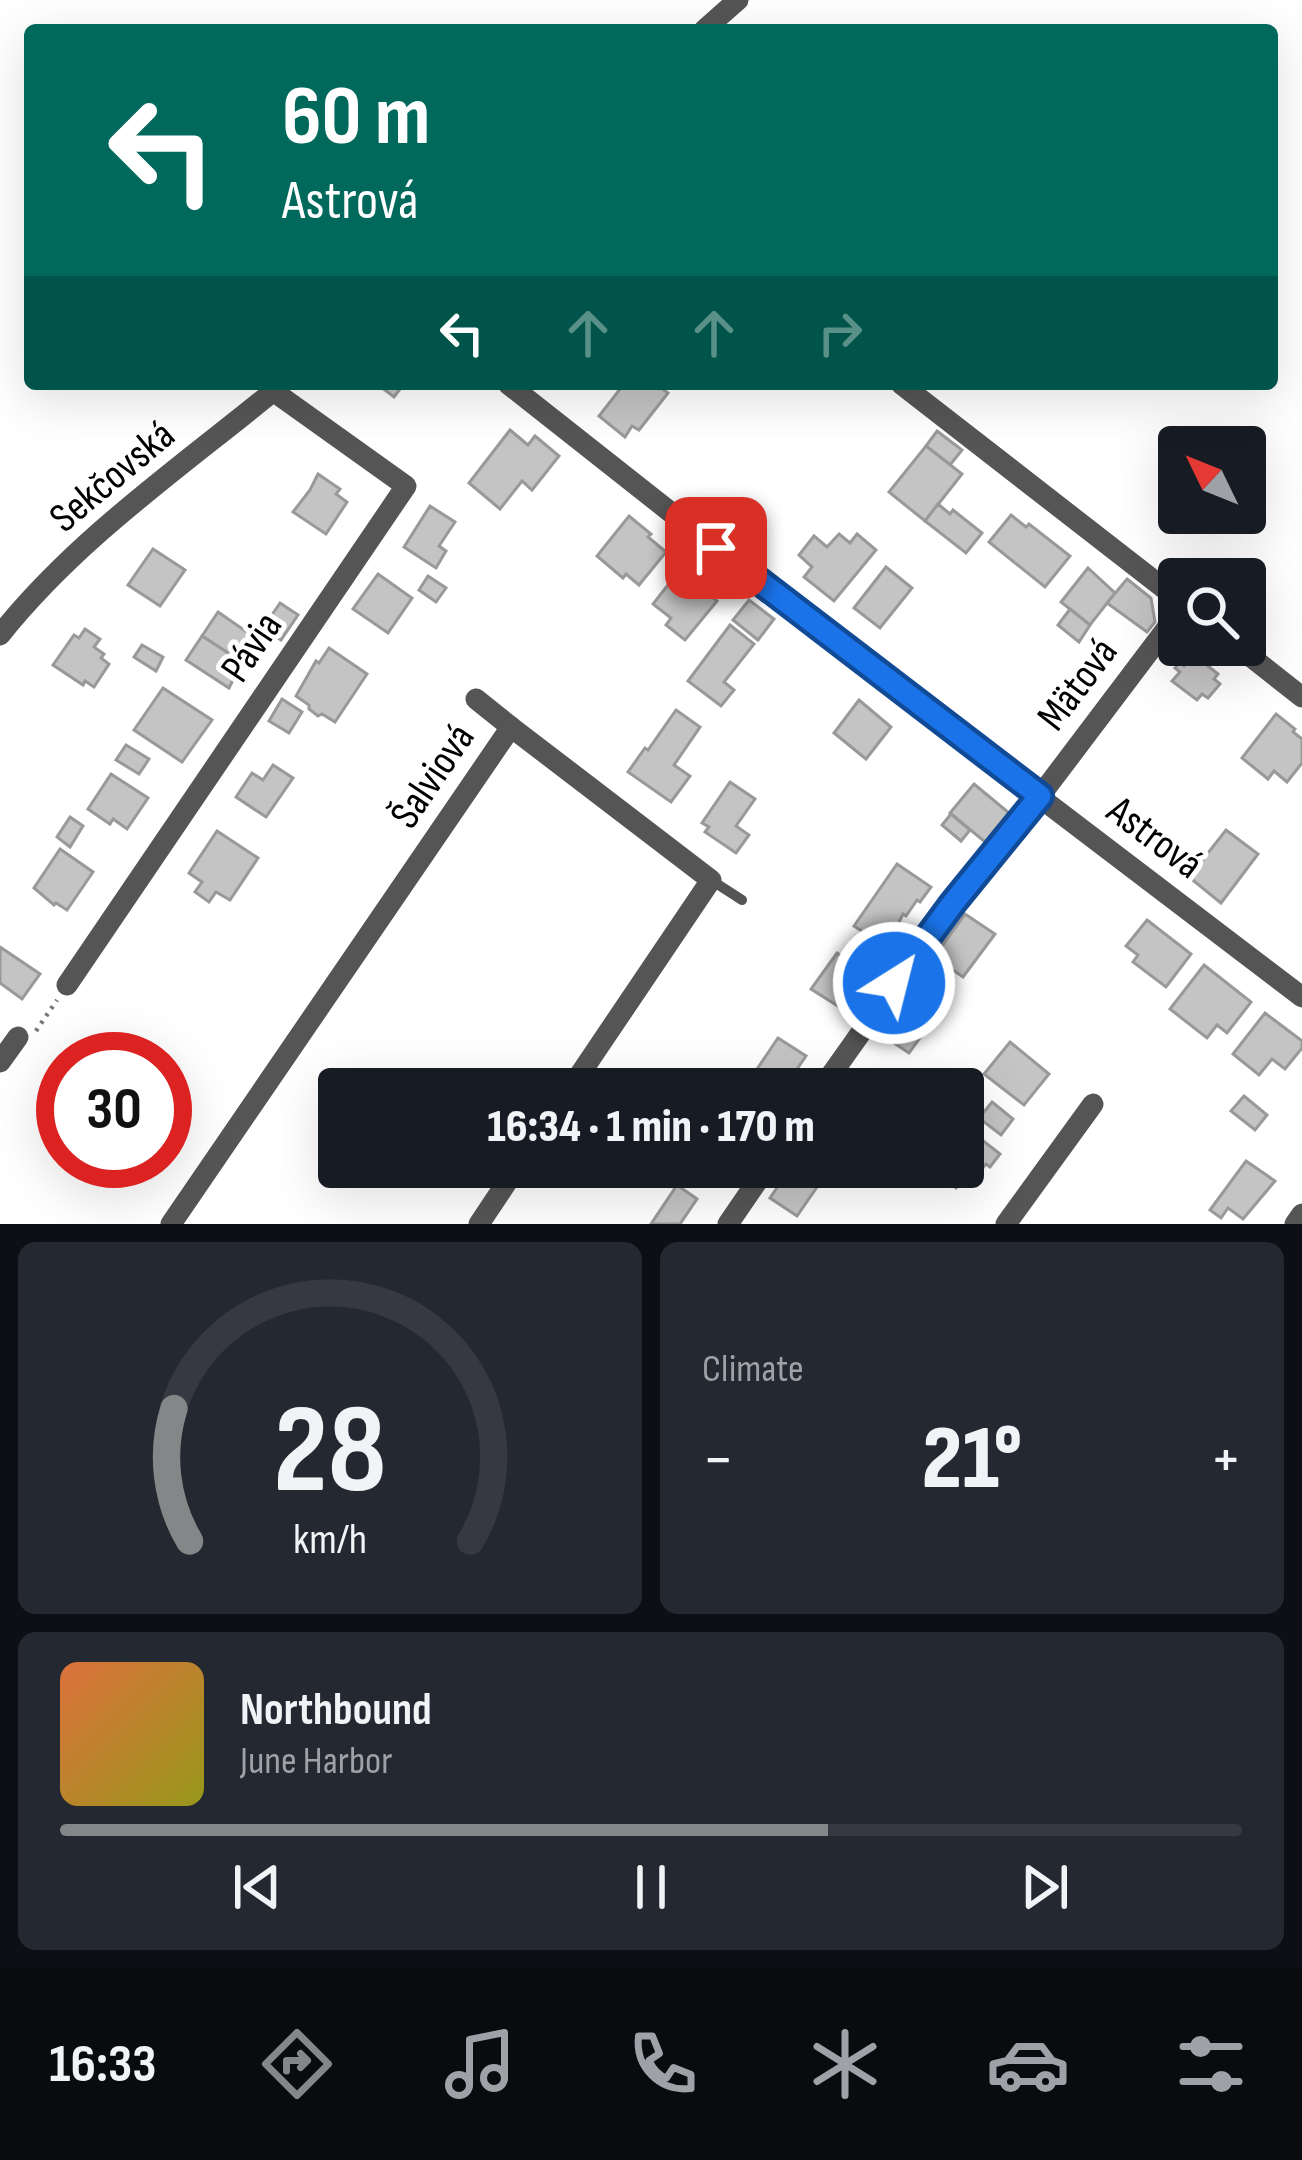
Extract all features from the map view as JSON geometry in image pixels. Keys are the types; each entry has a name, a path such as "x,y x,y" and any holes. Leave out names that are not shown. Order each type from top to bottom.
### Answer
{"street":[{"path":"711,24 738,0"},
{"name":"Sekčovská","path":"0,635 96,536 274,390"},
{"name":"Pávia","path":"67,985 406,486 282,390"},
{"name":"Astrová","path":"516,390 820,630 1302,998"},
{"path":"909,390 1158,584"},
{"name":"Mätová","path":"836,1068 953,903 1158,640"},
{"path":"1263,666 1302,697"},
{"path":"476,699 511,727"},
{"name":"Šalviová","path":"170,1224 511,727 711,880"},
{"path":"584,1068 711,880"},
{"path":"0,1063 18,1037"},
{"path":"1006,1224 1093,1104"},
{"path":"479,1224 503,1188"},
{"path":"728,1224 753,1188"},
{"path":"1294,1224 1302,1214"}],"lane":[{"path":"711,880 742,900"}],"building":[{"path":"619,390 668,393 639,430 632,426 625,437 599,416"},
{"path":"510,430 528,445 535,436 559,456 532,490 522,481 500,509 469,483"},
{"path":"937,431 962,450 950,465 926,446"},
{"path":"926,446 962,474 925,521 889,492"},
{"path":"318,474 340,489 336,494 347,502 326,534 293,512"},
{"path":"938,504 982,533 966,553 925,521"},
{"path":"430,506 455,522 439,546 446,551 436,568 404,547"},
{"path":"1011,515 1070,556 1045,587 989,542"},
{"path":"629,516 666,552 639,585 597,556"},
{"path":"839,534 850,543 857,534 876,550 834,601 804,577 812,567 799,555 814,536 827,547"},
{"path":"153,549 185,570 160,606 128,585"},
{"path":"682,567 708,587 705,592 717,601 685,640 666,625 671,618 653,604"},
{"path":"886,567 912,588 880,628 854,608"},
{"path":"1088,568 1115,593 1090,625 1061,602"},
{"path":"378,574 412,598 388,633 353,609"},
{"path":"428,576 446,588 436,602 419,590"},
{"path":"1127,579 1151,598 1155,622 1147,632 1107,603"},
{"path":"749,600 774,619 758,640 733,620"},
{"path":"280,603 298,615 281,640 263,628"},
{"path":"1070,609 1090,625 1079,642 1058,625"},
{"path":"218,612 260,641 242,662 202,636"},
{"path":"730,625 754,644 724,682 734,690 721,706 688,681"},
{"path":"85,629 100,639 94,647 109,664 94,687 53,665 74,635 79,638"},
{"path":"202,636 242,662 229,688 186,660"},
{"path":"142,645 163,657 156,671 134,657"},
{"path":"329,648 367,674 335,722 318,716 296,696"},
{"path":"1208,666 1218,674 1214,679 1220,684 1208,698 1202,694 1197,700 1172,681 1180,672 1175,668"},
{"path":"163,688 212,720 182,762 134,730"},
{"path":"282,699 302,712 289,733 269,721"},
{"path":"859,700 891,727 866,759 834,733"},
{"path":"676,710 700,727 674,765 690,776 671,802 628,772"},
{"path":"1276,714 1302,739 1302,763 1287,782 1274,771 1268,779 1242,758"},
{"path":"126,745 149,759 139,774 116,760"},
{"path":"273,765 293,778 266,817 236,797 252,773 263,780"},
{"path":"111,774 148,798 127,829 88,809"},
{"path":"730,782 755,799 736,826 749,835 736,853 705,832 709,827 702,823"},
{"path":"974,784 1009,813 985,842 950,813"},
{"path":"951,814 970,830 961,841 942,825"},
{"path":"70,817 83,826 70,847 57,837"},
{"path":"1226,830 1258,854 1221,903 1189,877"},
{"path":"217,831 258,858 230,900 216,892 209,902 195,892 202,882 189,873"},
{"path":"60,849 93,872 67,910 34,888"},
{"path":"897,864 931,887 903,914 892,937 877,927 871,937 854,926"},
{"path":"965,914 995,934 963,977 934,957"},
{"path":"1147,920 1191,954 1166,987 1133,962 1138,955 1126,946"},
{"path":"0,947 40,974 22,999 0,983"},
{"path":"837,953 865,972 841,1008 811,989"},
{"path":"1204,965 1251,1002 1227,1033 1217,1025 1207,1038 1170,1009"},
{"path":"909,995 937,1014 909,1053 882,1035"},
{"path":"1265,1013 1302,1041 1302,1048 1285,1069 1272,1059 1259,1075 1233,1054"},
{"path":"778,1038 806,1056 798,1068 758,1068"},
{"path":"1010,1042 1049,1074 1024,1105 984,1074"},
{"path":"1244,1096 1267,1115 1255,1130 1231,1111"},
{"path":"992,1102 1013,1119 1001,1135 984,1122 984,1112"},
{"path":"984,1141 1000,1154 990,1167"},
{"path":"1246,1161 1275,1181 1243,1219 1228,1208 1221,1218 1210,1210"},
{"path":"675,1188 697,1199 680,1224 651,1224"},
{"path":"777,1188 816,1188 797,1216 770,1198"}],"route":[{"path":"716,548 1040,796 894,983"}]}
